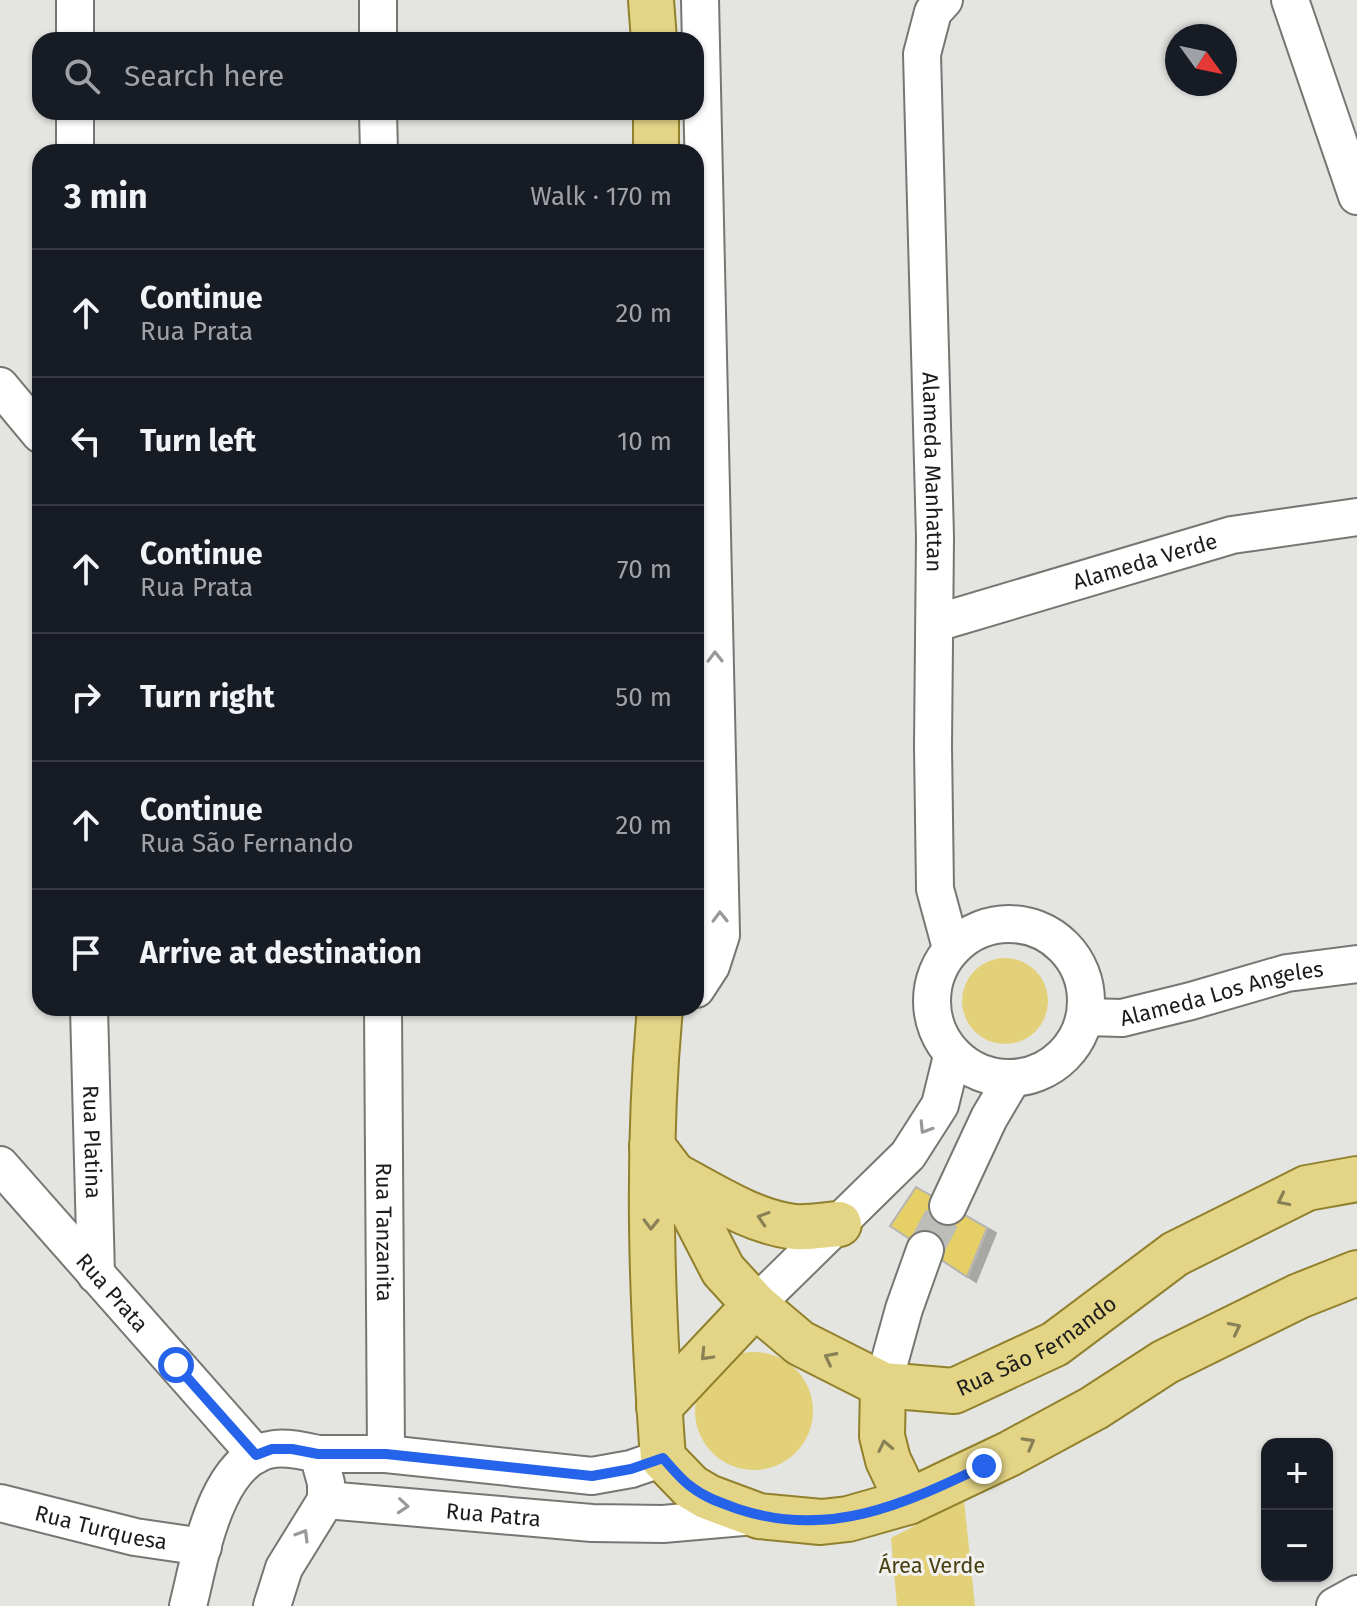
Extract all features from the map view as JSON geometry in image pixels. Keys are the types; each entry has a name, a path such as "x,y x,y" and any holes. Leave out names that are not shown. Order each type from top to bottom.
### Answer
{"main road":[{"path":"651,0 653,32"},
{"path":"656,120 656,144"},
{"path":"659,1016 656,1053 663,1160 651,1266 663,1458 691,1487 708,1497 759,1516 821,1522 848,1519 908,1502 1094,1408 1165,1362 1299,1296 1357,1273"},
{"path":"663,1160 736,1208 763,1219 796,1227 839,1224"},
{"name":"Rua São Fernando","path":"663,1160 723,1270 755,1305 800,1343 883,1385 954,1391 1055,1344 1175,1254 1307,1188 1357,1179"},
{"path":"659,1407 755,1305"},
{"path":"883,1385 882,1436 888,1460 908,1502"}],"street":[{"path":"75,0 75,32"},
{"path":"378,0 378,32"},
{"path":"700,0 701,32"},
{"name":"Alameda Manhattan","path":"944,0 933,12 922,54 936,623 933,746 935,889 951,948"},
{"path":"1290,0 1357,196"},
{"path":"75,120 75,144"},
{"path":"378,120 379,144"},
{"path":"703,120 703,144"},
{"path":"704,178 721,935 711,966 704,977"},
{"path":"0,386 32,424"},
{"name":"Alameda Verde","path":"936,623 1232,535 1357,517"},
{"path":"1021,923 1045,931 1065,946 1079,967 1086,992 1085,1017 1076,1040 1059,1060 1038,1073 1012,1079 986,1076 952,1056 933,1021 931,994 937,969 951,948 971,933 995,924 1021,923"},
{"name":"Alameda Los Angeles","path":"1085,1017 1122,1018 1287,973 1357,964"},
{"name":"Rua Platina","path":"89,1016 96,1275"},
{"name":"Rua Tanzanita","path":"383,1016 386,1454"},
{"path":"656,1053 679,1016"},
{"path":"755,1305 908,1155 940,1105 952,1056"},
{"path":"948,1206 989,1118 1012,1079"},
{"name":"Rua Prata","path":"0,1165 256,1455"},
{"path":"883,1385 904,1309 925,1250"},
{"path":"188,1606 203,1547 223,1489 234,1471 256,1455 272,1449 318,1454 386,1454 592,1476 631,1469 663,1458"},
{"path":"272,1606 284,1568 326,1500 326,1483 318,1454"},
{"path":"592,1476 592,1523"},
{"name":"Rua Patra","path":"326,1500 592,1523 663,1524 759,1516"},
{"name":"Rua Turquesa","path":"0,1503 135,1537 203,1547"},
{"path":"1335,1606 1357,1594"}],"green space":[{"path":"1005,958 1022,961 1036,970 1045,984 1048,1001 1045,1018 1036,1032 1022,1041 1005,1044 988,1041 974,1032 965,1018 962,1001 965,984 974,970 988,961"},
{"path":"754,1352 777,1357 796,1369 808,1388 813,1411 808,1434 796,1453 777,1465 754,1470 731,1465 712,1453 700,1434 695,1411 700,1388 712,1369 731,1357"},
{"name":"Área Verde","path":"964,1500 975,1606 897,1606 891,1538"}],"building":[{"path":"916,1187 987,1228 967,1277 890,1226"}],"tunnel":[{"path":"925,1250 948,1206"}],"route":[{"path":"176,1365 256,1455 272,1449 318,1454 386,1454 592,1476 631,1469 663,1458 691,1487 730,1506 759,1516 821,1522 848,1519 908,1502 984,1466"}]}
